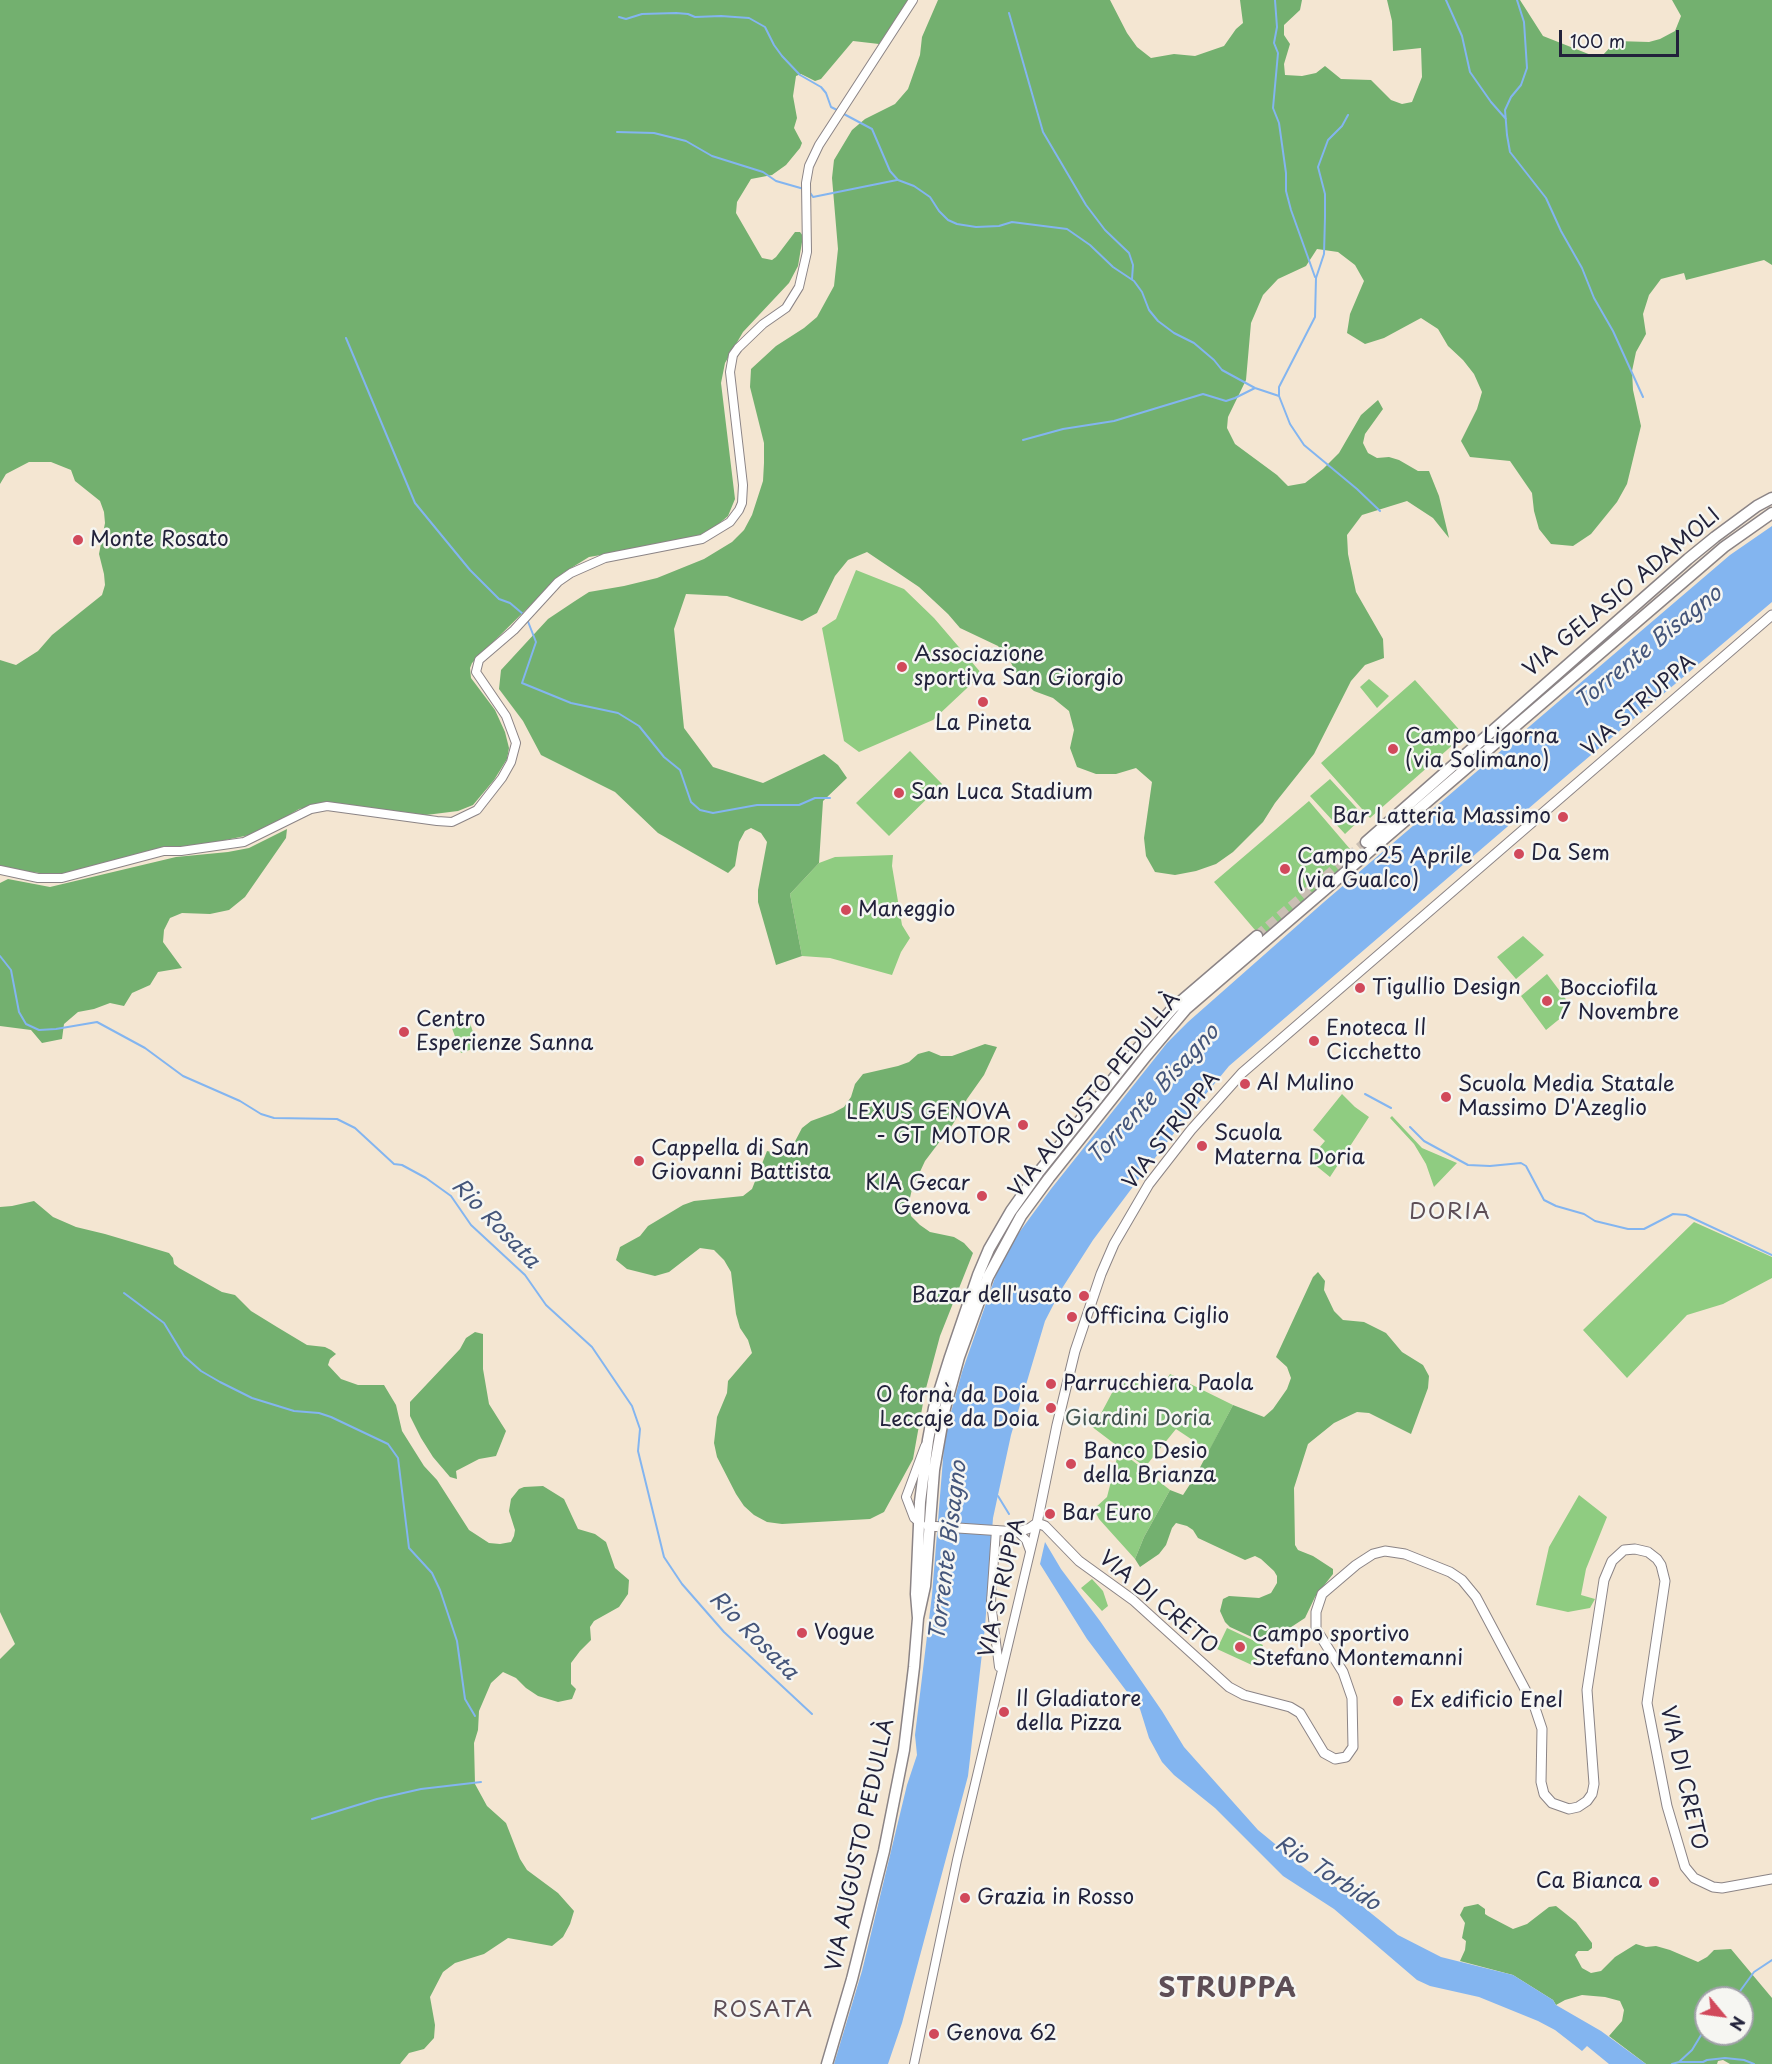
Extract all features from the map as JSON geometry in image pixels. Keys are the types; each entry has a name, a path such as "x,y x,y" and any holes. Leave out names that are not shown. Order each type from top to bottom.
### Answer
{"main road":[{"name":"VIA GELASIO ADAMOLI","path":"1366,842 1500,722 1715,537 1757,506 1772,498"},
{"name":"VIA GELASIO ADAMOLI","path":"1508,733 1724,547 1772,513"},
{"name":"VIA STRUPPA","path":"1037,1523 1075,1351 1101,1274 1114,1244 1136,1205 1185,1137 1227,1088 1251,1066 1772,615"},
{"name":"VIA AUGUSTO PEDULLÀ","path":"928,1525 934,1470 945,1408 959,1357 988,1277 1028,1207 1186,1009 1508,733"},
{"name":"VIA AUGUSTO PEDULLÀ","path":"827,2064 852,1979 896,1793 912,1692 918,1618 925,1586 928,1440 934,1408 963,1317 989,1249 1011,1211 1038,1173 1137,1049 1171,1011 1257,936"},
{"path":"928,1525 1018,1532 1037,1523"},
{"name":"VIA DI CRETO","path":"1037,1523 1045,1526 1079,1561 1140,1607 1230,1687 1244,1695 1290,1707 1300,1713 1324,1754 1335,1759 1346,1757 1353,1747 1352,1698 1343,1672 1316,1629 1316,1612 1322,1594 1356,1565 1373,1554 1384,1551 1405,1554 1450,1572 1462,1580 1476,1597 1535,1708 1542,1729 1542,1789 1549,1800 1565,1808 1576,1808 1587,1802 1594,1784 1587,1690 1604,1580 1612,1561 1624,1550 1635,1548 1648,1552 1657,1558 1664,1572 1664,1591 1647,1703 1667,1806 1685,1867 1694,1878 1713,1887 1722,1888 1772,1879"}],"street":[{"path":"0,870 38,878 62,878 164,851 181,851 244,842 311,810 327,806 452,822 477,810 502,778 511,762 516,743 506,716 476,672 479,660 514,630 558,582 571,573 605,558 702,539 720,529 736,516 742,503 743,485 730,372 733,355 763,324 786,308 799,287 807,252 806,183 809,166 819,145 913,0"},
{"name":"VIA STRUPPA","path":"914,2064 957,1860 1037,1523"},
{"path":"994,1530 992,1602 999,1658 998,1686"},
{"path":"1018,1532 1026,1540 1030,1552"},
{"path":"993,1615 1004,1630 1013,1623"}],"green space":[{"path":"0,0 909,0 879,44 853,41 821,79 815,81 801,74 796,76 793,96 797,118 794,128 802,143 800,148 786,165 772,175 751,179 737,202 736,213 762,258 772,260 776,257 795,232 800,232 803,236 798,266 789,283 743,332 725,363 721,383 735,499 728,516 708,533 683,541 589,557 563,573 472,663 471,678 495,710 509,748 507,759 494,780 473,805 458,811 426,815 322,804 299,809 259,833 60,875 0,869 0,660 16,665 38,651 52,635 102,595 105,585 99,554 105,523 100,501 75,481 71,470 51,462 29,462 6,474 0,484"},
{"path":"938,0 1110,0 1127,33 1137,47 1151,58 1174,54 1195,56 1224,46 1243,23 1240,0 1302,0 1300,10 1284,25 1284,35 1290,44 1284,64 1285,75 1302,76 1316,73 1325,66 1341,79 1371,80 1391,100 1402,104 1412,102 1422,77 1421,48 1393,51 1392,21 1387,0 1520,0 1543,36 1591,55 1602,56 1616,41 1649,42 1675,31 1681,16 1672,0 1772,0 1772,265 1764,260 1686,280 1684,273 1661,279 1649,295 1643,314 1646,334 1636,352 1632,371 1633,390 1641,426 1627,484 1617,502 1591,534 1573,546 1551,544 1539,529 1532,493 1510,461 1470,457 1461,441 1477,409 1482,392 1474,374 1448,346 1438,329 1421,318 1384,338 1365,344 1347,333 1350,314 1364,281 1355,265 1338,252 1317,249 1306,266 1278,279 1263,295 1251,323 1246,380 1228,417 1227,428 1235,444 1288,486 1305,483 1339,453 1361,415 1378,400 1383,409 1365,434 1363,443 1368,453 1377,458 1389,457 1399,460 1418,471 1429,471 1439,496 1449,538 1433,518 1407,501 1362,515 1347,535 1348,554 1356,592 1383,639 1384,658 1365,665 1351,681 1314,754 1263,822 1233,852 1216,864 1196,871 1175,875 1155,872 1146,856 1144,838 1152,782 1136,768 1116,774 1096,774 1077,767 1070,748 1074,730 1069,711 1053,698 1034,691 1019,678 1010,661 998,646 960,628 919,587 867,552 848,560 835,576 817,613 802,621 727,596 686,594 674,629 684,728 713,767 763,783 824,754 838,765 847,778 823,801 819,863 790,894 802,956 776,965 758,902 767,842 761,833 751,828 745,831 739,842 735,866 728,873 658,833 615,792 541,755 523,721 499,689 501,670 548,619 589,592 657,578 704,559 732,542 744,530 752,515 763,481 764,463 764,443 750,387 751,369 776,346 817,317 834,286 838,249 832,178 834,160 852,130 865,119 895,104 908,89 920,55 922,37"},
{"name":"Associazione sportiva San Giorgio","path":"856,570 904,589 934,618 982,674 933,720 859,752 844,741 822,628 836,619"},
{"path":"1369,679 1389,696 1377,708 1360,687"},
{"name":"Campo Ligorna (via Solimano)","path":"1415,680 1464,735 1370,818 1321,763"},
{"name":"San Luca Stadium","path":"910,751 942,784 889,836 856,803"},
{"path":"1330,779 1364,816 1345,834 1310,796"},
{"name":"Campo 25 Aprile (via Gualco)","path":"1309,801 1356,856 1261,937 1214,882"},
{"path":"287,829 286,838 245,897 229,910 210,914 182,913 170,918 164,930 163,942 182,968 158,972 150,985 132,993 124,1006 110,1003 78,1012 64,1024 62,1039 42,1043 31,1030 0,1026 0,883 8,879 50,887 176,857 249,848"},
{"name":"Maneggio","path":"893,855 892,866 902,925 910,938 901,952 892,975 830,958 802,956 790,894 819,863 835,857"},
{"path":"1523,936 1544,955 1516,979 1497,957"},
{"name":"Bocciofila 7 Novembre","path":"1547,974 1571,1006 1568,1012 1546,1030 1521,996"},
{"path":"467,1014 478,1047 461,1053 449,1020"},
{"path":"985,1044 997,1047 984,1075 953,1124 925,1161 912,1189 909,1202 911,1216 920,1225 930,1232 954,1237 964,1243 973,1253 940,1336 925,1392 913,1459 884,1512 870,1519 782,1524 767,1522 744,1506 717,1457 714,1443 717,1417 727,1393 728,1381 752,1353 736,1314 731,1272 714,1250 700,1248 669,1272 655,1276 627,1269 616,1260 620,1247 640,1236 648,1226 683,1205 694,1201 743,1196 752,1189 767,1151 779,1154 790,1151 802,1128 811,1121 844,1107 851,1097 855,1084 863,1074 898,1066 909,1062 918,1054 929,1051 941,1056 952,1056"},
{"path":"1342,1094 1369,1117 1330,1177 1309,1160 1325,1141 1313,1130"},
{"path":"1392,1116 1422,1148 1457,1163 1434,1187 1426,1164 1414,1144 1390,1118"},
{"path":"34,1201 53,1217 76,1227 169,1253 174,1264 179,1268 222,1292 235,1295 251,1311 307,1345 331,1350 336,1354 330,1359 328,1365 341,1379 358,1385 384,1385 396,1405 402,1431 424,1466 437,1480 469,1530 489,1543 511,1542 515,1530 509,1511 511,1499 519,1489 543,1486 564,1499 578,1529 595,1534 606,1542 615,1568 629,1580 628,1594 619,1607 594,1621 590,1627 591,1640 571,1663 571,1684 576,1689 572,1699 558,1702 538,1696 516,1678 503,1672 491,1683 479,1711 478,1730 474,1743 475,1784 487,1806 506,1823 520,1859 527,1870 558,1893 574,1911 570,1924 563,1937 552,1946 508,1938 484,1954 455,1963 443,1972 430,1997 435,2025 434,2038 424,2049 409,2053 400,2064 0,2064 0,1659 15,1644 0,1612 0,1207"},
{"path":"1694,1222 1772,1257 1772,1278 1723,1304 1687,1315 1627,1378 1583,1330"},
{"path":"1318,1272 1325,1281 1324,1290 1334,1311 1343,1320 1364,1322 1386,1333 1402,1352 1423,1365 1429,1376 1428,1388 1411,1434 1369,1413 1357,1412 1334,1423 1308,1444 1294,1488 1295,1545 1298,1550 1313,1556 1333,1569 1333,1574 1315,1597 1305,1618 1279,1635 1256,1639 1230,1627 1220,1611 1223,1599 1229,1596 1259,1598 1271,1593 1277,1583 1277,1576 1261,1559 1255,1556 1245,1560 1198,1538 1193,1530 1176,1523 1166,1545 1159,1554 1140,1567 1135,1559 1144,1537 1170,1490 1183,1495 1233,1405 1264,1417 1273,1409 1287,1389 1291,1378 1287,1367 1276,1357 1313,1277"},
{"path":"475,1332 483,1334 483,1369 489,1404 506,1431 496,1456 479,1459 456,1471 457,1479 450,1477 421,1438 410,1416 410,1402 460,1349 466,1338"},
{"name":"Giardini Doria","path":"1170,1374 1233,1405 1209,1451 1176,1429 1145,1467 1091,1426 1097,1421 1121,1376 1161,1389"},
{"path":"1119,1450 1170,1490 1144,1537 1135,1559 1099,1519 1094,1509 1107,1497"},
{"path":"1579,1495 1607,1517 1586,1569 1581,1595 1595,1599 1590,1608 1568,1612 1536,1605 1549,1547"},
{"path":"1092,1579 1103,1591 1108,1606 1102,1611 1081,1588"},
{"name":"Campo sportivo Stefano Montemanni","path":"1227,1628 1263,1645 1254,1666 1217,1649"},
{"path":"1478,1904 1485,1909 1485,1914 1513,1929 1527,1924 1549,1907 1556,1906 1576,1922 1592,1943 1592,1948 1588,1951 1578,1951 1575,1955 1582,1968 1591,1973 1601,1971 1615,1957 1636,1944 1670,1950 1698,1962 1714,1950 1731,1949 1772,1998 1772,2064 1730,2064 1723,2060 1718,2061 1717,2064 1646,2064 1609,2036 1622,2021 1624,2010 1620,2001 1582,1995 1556,2005 1553,2000 1513,1975 1460,1961 1466,1941 1462,1938 1465,1923 1460,1915 1464,1907"}],"water":[{"name":"Torrente Bisagno","path":"1772,526 1772,602 1229,1066 1178,1128 1093,1240 1061,1290 1045,1321 1011,1435 993,1518 985,1627 968,1776 902,2023 888,2064 834,2064 862,1971 907,1785 917,1755 915,1735 932,1595 945,1434 962,1372 997,1272 1018,1234 1167,1043 1188,1022 1324,902 1730,555"},
{"path":"1045,1542 1061,1569 1162,1711 1184,1747 1258,1830 1308,1871 1346,1893 1398,1935 1441,1957 1513,1975 1553,2000 1556,2005 1601,2031 1646,2064 1609,2064 1587,2046 1582,2051 1555,2030 1538,2021 1479,1997 1430,1986 1417,1980 1334,1909 1283,1876 1215,1808 1174,1775 1162,1762 1149,1738 1140,1709 1087,1639 1040,1564"}],"waterway":[{"path":"1275,0 1277,27 1274,43 1278,53 1273,108 1279,123 1286,173 1286,191 1315,277"},
{"path":"1446,0 1462,36 1470,72 1506,119"},
{"path":"1517,0 1524,22 1527,68 1521,85 1511,97 1505,110 1510,152 1546,198 1582,268 1594,298 1613,331 1643,397"},
{"path":"619,17 626,19 642,14 676,13 695,17 749,18 765,27 782,56 800,75 821,87 831,107 837,110"},
{"path":"1009,13 1043,132 1086,205 1105,230 1129,253 1133,265 1132,279"},
{"path":"842,113 872,129 890,171 898,180 914,186 930,197 948,220 976,227 999,226 1012,222 1067,229 1090,245 1113,267 1134,281 1142,292 1149,310 1158,321 1174,333 1194,343 1222,370 1255,388 1279,396"},
{"path":"1348,115 1342,126 1328,140 1318,167 1325,194 1325,217 1324,254 1316,278 1315,317 1279,387 1279,396 1290,424 1304,445 1380,511"},
{"path":"617,132 654,133 686,141 712,156 763,172 776,181 804,189"},
{"path":"809,191 813,197 897,180"},
{"path":"346,338 415,503 470,570 499,599 510,603 523,614"},
{"path":"1023,440 1063,429 1114,421 1203,394 1226,401 1255,388"},
{"path":"527,619 536,642 522,683 571,703 618,713 639,726 664,757 680,770 691,802 700,810 713,813 757,805 799,805 815,798 830,798"},
{"name":"Rio Rosata","path":"0,956 11,970 19,1012 26,1024 39,1030 97,1022 145,1048 183,1076 240,1101 261,1114 274,1118 337,1119 355,1128 394,1164 402,1165 426,1178 451,1196 471,1225 525,1275 546,1305 592,1347 632,1406 640,1429 638,1451 664,1557 682,1584 724,1632 812,1714"},
{"path":"1365,1094 1391,1108"},
{"path":"1410,1127 1424,1141 1468,1165 1490,1166 1521,1163 1526,1166 1544,1200 1584,1214 1595,1221 1628,1229 1644,1229 1673,1214 1686,1215 1772,1255"},
{"path":"124,1293 164,1323 184,1356 201,1371 220,1382 252,1398 294,1411 319,1413 331,1417 388,1444 398,1458 409,1548 432,1573 440,1590 457,1641 465,1699 475,1716"},
{"name":"Rio Torbido","path":"998,1496 1009,1514"},
{"path":"312,1819 377,1799 421,1789 481,1782"},
{"path":"1744,1986 1754,1972 1772,1960"},
{"path":"1679,2062 1694,2046"},
{"path":"1672,2064 1725,2058 1744,2060 1754,2064"}],"tunnel":[{"path":"1257,936 1366,842"}],"place":[{"name":"Monte Rosato","path":"78,540"},
{"name":"Associazione sportiva San Giorgio","path":"902,667"},
{"name":"La Pineta","path":"983,702"},
{"name":"Campo Ligorna (via Solimano)","path":"1393,749"},
{"name":"San Luca Stadium","path":"899,793"},
{"name":"Bar Latteria Massimo","path":"1563,817"},
{"name":"Da Sem","path":"1519,854"},
{"name":"Campo 25 Aprile (via Gualco)","path":"1285,869"},
{"name":"Maneggio","path":"846,910"},
{"name":"Tigullio Design","path":"1360,988"},
{"name":"Bocciofila 7 Novembre","path":"1547,1001"},
{"name":"Centro Esperienze Sanna","path":"404,1032"},
{"name":"Enoteca Il Cicchetto","path":"1314,1041"},
{"name":"Al Mulino","path":"1245,1084"},
{"name":"Scuola Media Statale Massimo D'Azeglio","path":"1446,1097"},
{"name":"LEXUS GENOVA - GT MOTOR","path":"1023,1125"},
{"name":"Scuola Materna Doria","path":"1202,1146"},
{"name":"Cappella di San Giovanni Battista","path":"639,1161"},
{"name":"KIA Gecar Genova","path":"982,1196"},
{"name":"Bazar dell'usato","path":"1084,1296"},
{"name":"Officina Ciglio","path":"1072,1317"},
{"name":"Parrucchiera Paola","path":"1051,1384"},
{"name":"O fornà da Doia Leccaje da Doia","path":"1051,1408"},
{"name":"Banco Desio della Brianza","path":"1071,1464"},
{"name":"Bar Euro","path":"1050,1514"},
{"name":"Vogue","path":"802,1633"},
{"name":"Campo sportivo Stefano Montemanni","path":"1240,1647"},
{"name":"Ex edificio Enel","path":"1398,1701"},
{"name":"Il Gladiatore della Pizza","path":"1004,1712"},
{"name":"Ca Bianca","path":"1654,1882"},
{"name":"Grazia in Rosso","path":"965,1898"},
{"name":"Genova 62","path":"934,2034"}],"district":[{"name":"DORIA","path":"1450,1213"},
{"name":"STRUPPA","path":"1228,1990"},
{"name":"ROSATA","path":"763,2011"}]}
